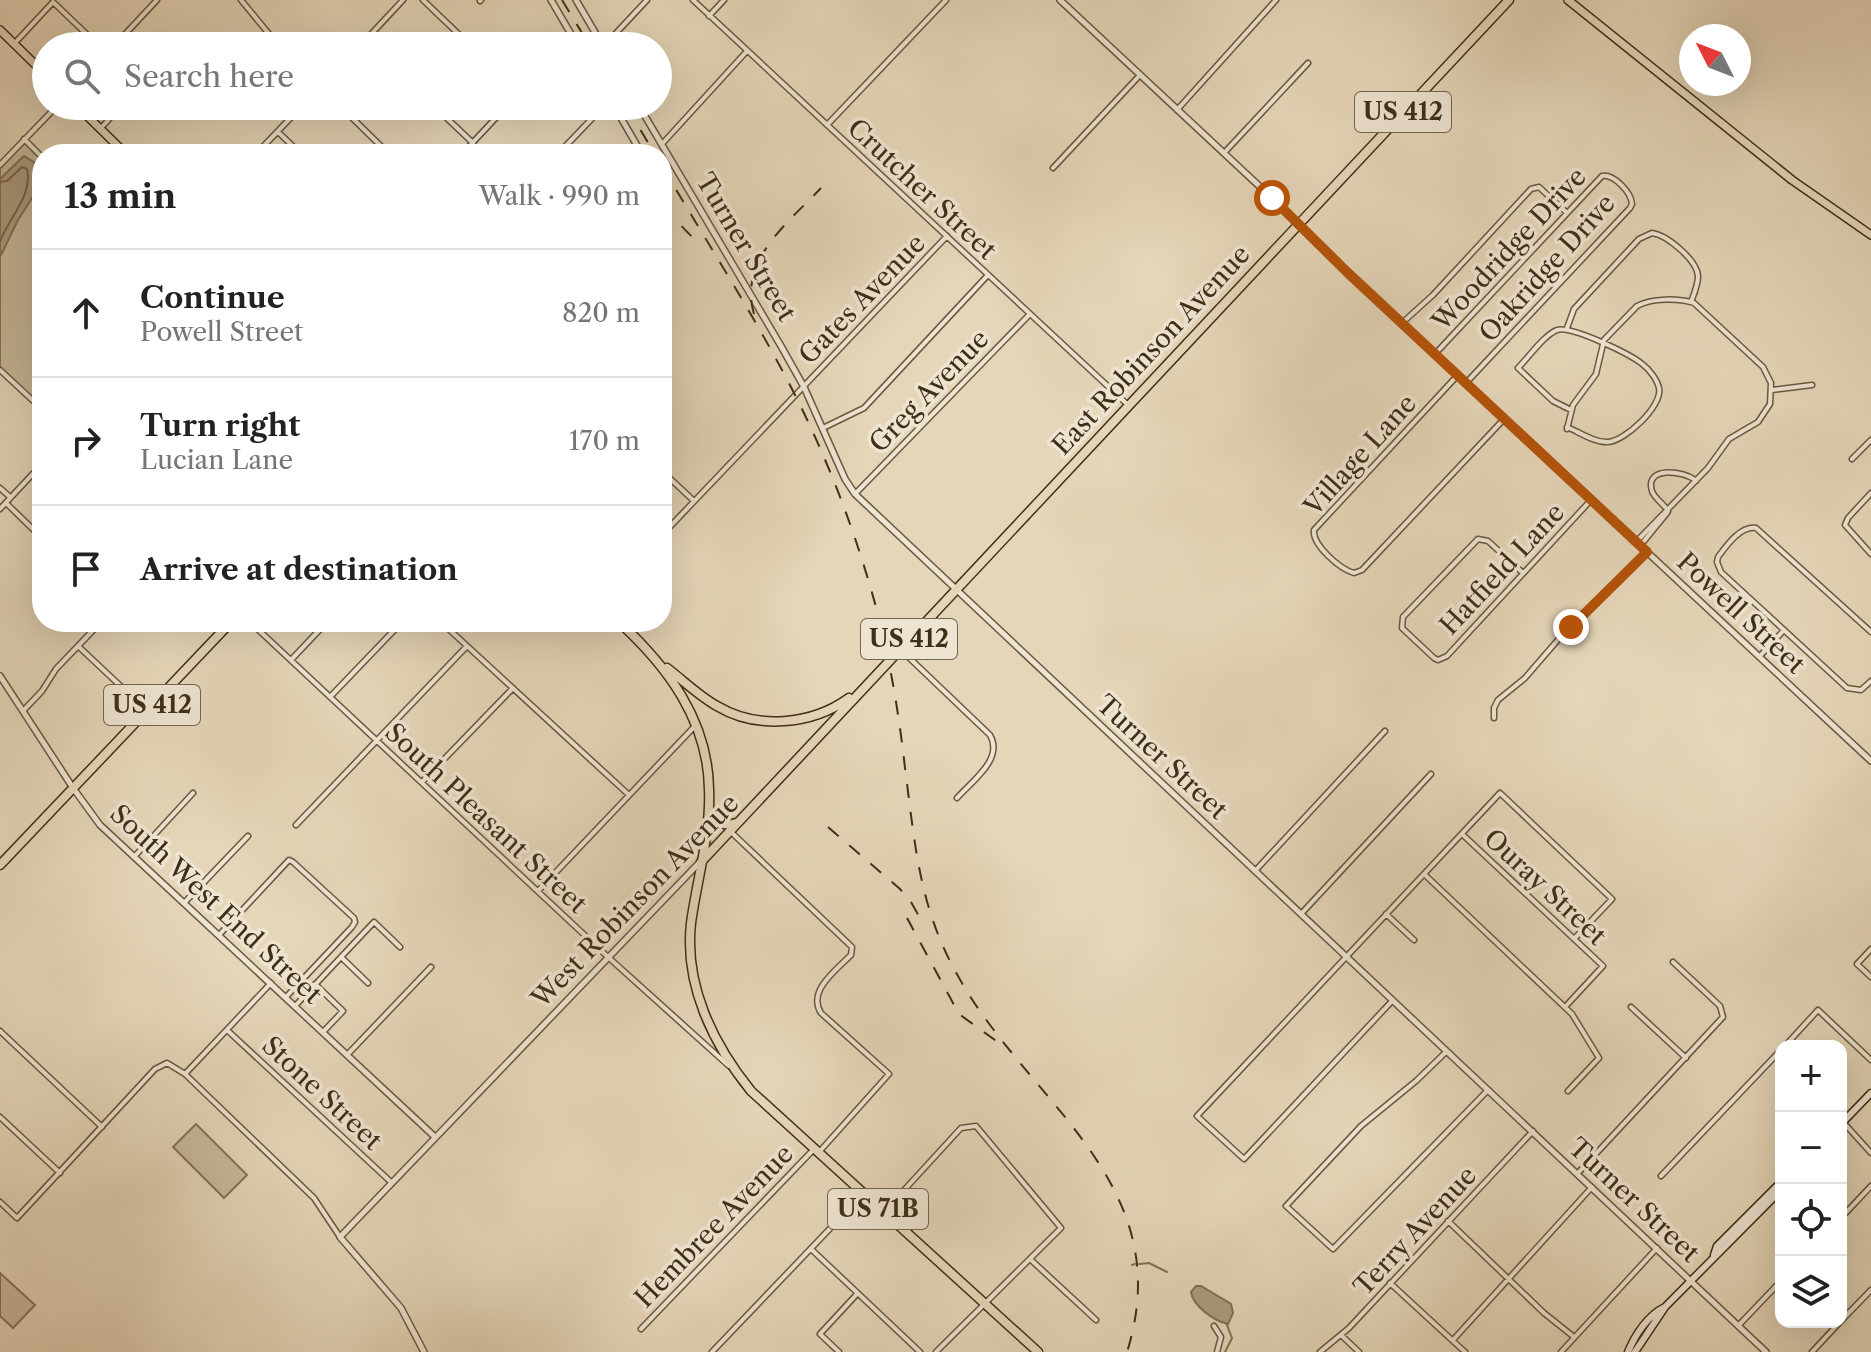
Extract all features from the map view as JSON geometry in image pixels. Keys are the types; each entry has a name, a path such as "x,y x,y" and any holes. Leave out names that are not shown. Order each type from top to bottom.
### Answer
{"highway":[{"name":"East Robinson Avenue","path":"955,589 1509,0"},
{"name":"West Robinson Avenue","path":"701,862 955,589"},
{"name":"US 412","path":"0,865 221,632"},
{"name":"US 71B","path":"629,632 659,661 685,698 696,725 708,779 709,809 691,925 691,955 695,981 709,1025 735,1071 751,1091 883,1214 1038,1352"},
{"name":"US 412","path":"659,661 700,695 730,713 756,720 783,721 815,715 830,710 863,688"},
{"path":"685,698 700,695"},
{"path":"815,715 827,727"},
{"path":"709,809 724,825 735,824 743,818"}],"main road":[{"path":"1568,0 1792,180 1871,235"},
{"path":"0,30 32,61"},
{"path":"91,120 116,144"},
{"path":"1847,1117 1871,1093"},
{"path":"1714,1255 1717,1246 1779,1184"},
{"path":"1628,1352 1657,1311 1665,1307 1775,1196"},
{"path":"1635,1352 1665,1307"}],"street":[{"path":"127,32 157,0"},
{"path":"241,0 267,32"},
{"path":"388,0 396,7"},
{"path":"373,32 403,0"},
{"path":"423,0 456,32"},
{"path":"551,0 570,32"},
{"path":"576,0 595,32"},
{"path":"616,32 647,0"},
{"name":"Crutcher Street","path":"693,0 1127,404"},
{"path":"709,16 724,0"},
{"path":"827,125 946,0"},
{"name":"Powell Street","path":"1061,0 1871,761"},
{"path":"1177,110 1276,0"},
{"path":"14,44 54,1 85,32"},
{"path":"662,144 747,51"},
{"path":"1224,153 1308,63"},
{"path":"1053,168 1140,75"},
{"path":"0,165 43,120"},
{"path":"100,129 108,120"},
{"path":"266,144 289,120"},
{"path":"354,120 379,144"},
{"path":"449,120 473,143 494,120"},
{"path":"568,144 591,120"},
{"path":"622,120 636,144"},
{"name":"Turner Street","path":"647,120 662,144"},
{"path":"278,132 291,144"},
{"path":"24,139 32,147"},
{"name":"Turner Street","path":"672,161 804,387 845,479 855,494 1766,1352"},
{"name":"Woodridge Drive","path":"1435,354 1602,176 1610,177"},
{"name":"Oakridge Drive","path":"1466,383 1630,208 1631,195 1610,177"},
{"path":"1402,323 1433,295 1531,189 1539,187 1567,213"},
{"path":"1567,328 1574,309 1639,239 1652,233 1665,237 1694,264 1698,280 1691,302"},
{"name":"Gates Avenue","path":"672,524 947,236"},
{"path":"823,428 864,408 988,275"},
{"path":"1571,410 1556,404 1518,368 1550,334 1567,328 1602,344 1643,364 1658,384 1659,400 1627,433 1611,442 1567,428 1571,410 1596,374 1602,344 1640,303 1691,302 1763,367 1772,390 1770,404 1763,417 1729,439 1696,481 1638,544"},
{"name":"Greg Avenue","path":"855,494 1030,314"},
{"path":"0,370 32,400"},
{"name":"Village Lane","path":"1458,375 1316,526 1313,533 1316,541 1346,570 1359,572 1504,419"},
{"path":"1772,390 1812,385"},
{"path":"1852,459 1871,440"},
{"path":"1668,511 1652,491 1651,483 1656,476 1680,472 1696,481"},
{"path":"0,509 32,475"},
{"path":"672,480 694,501"},
{"path":"0,488 11,498"},
{"path":"1871,493 1845,525 1871,554"},
{"name":"Hatfield Lane","path":"1523,573 1488,541 1481,538 1474,540 1403,617 1401,624 1404,631 1438,660 1447,656 1591,500"},
{"path":"6,503 32,528"},
{"path":"1871,632 1761,530 1751,527 1740,532 1721,553 1717,562 1721,572 1847,688 1856,691 1871,681"},
{"path":"1494,718 1498,700 1525,678 1563,634 1647,552"},
{"path":"1759,657 1784,630"},
{"path":"23,711 91,632"},
{"name":"South Pleasant Street","path":"261,632 608,957 735,1071"},
{"path":"291,660 318,632"},
{"path":"330,697 392,632"},
{"path":"452,632 629,795"},
{"path":"78,646 147,710"},
{"path":"296,825 467,646"},
{"path":"900,649 994,742 992,759 957,798"},
{"name":"South West End Street","path":"0,678 100,825 435,1137"},
{"path":"422,782 513,688"},
{"path":"538,891 696,725"},
{"path":"1255,871 1385,731"},
{"path":"1301,914 1431,774"},
{"path":"134,857 193,793"},
{"path":"1393,1000 1244,1159 1197,1116 1500,793 1612,899 1574,939"},
{"name":"Hembree Avenue","path":"641,1329 889,1074 816,1005 817,993 851,955 852,947 730,831"},
{"name":"Ouray Street","path":"1462,834 1603,966 1565,1007"},
{"path":"184,903 248,836"},
{"path":"219,935 289,860 354,918 352,927 286,997"},
{"name":"West Robinson Avenue","path":"340,1237 701,862"},
{"path":"1424,874 1578,1021 1599,1058 1568,1091"},
{"path":"1386,914 1414,940"},
{"path":"295,1006 374,922 400,947"},
{"path":"1871,949 1857,964 1871,977"},
{"path":"341,957 368,983"},
{"path":"1578,1173 1721,1021 1724,1014 1720,1006 1673,962"},
{"path":"347,1055 431,967"},
{"path":"185,1074 271,983"},
{"path":"315,984 343,1011 323,1032"},
{"path":"1631,1007 1686,1058"},
{"path":"1791,1040 1818,1010 1871,1060"},
{"name":"Stone Street","path":"227,1030 392,1183"},
{"path":"0,1031 102,1127"},
{"path":"1447,1051 1361,1126 1286,1206 1333,1249 1488,1090"},
{"path":"1661,1176 1775,1057"},
{"path":"0,1202 17,1218 155,1069 167,1063 185,1074 314,1198 340,1237 401,1308 424,1352"},
{"path":"0,1117 60,1173"},
{"path":"883,1214 961,1128 976,1126 1061,1228 936,1352"},
{"path":"1847,1127 1871,1153"},
{"name":"Terry Avenue","path":"1320,1352 1341,1335 1533,1131"},
{"path":"1847,1212 1871,1186"},
{"path":"1453,1340 1592,1187"},
{"path":"712,1352 863,1194"},
{"path":"1448,1221 1544,1313 1574,1337"},
{"path":"1561,1352 1657,1248"},
{"path":"811,1249 920,1352"},
{"path":"1030,1259 1096,1320"},
{"path":"1390,1283 1465,1352"},
{"path":"1738,1326 1775,1287"},
{"path":"1847,1316 1871,1290"},
{"path":"839,1352 820,1334 857,1293"},
{"path":"1214,1326 1221,1337 1217,1352"},
{"path":"1812,1352 1835,1328"},
{"path":"1341,1335 1359,1352"}],"shaded area":[{"path":"24,139 32,147 32,400 0,370 0,165"},
{"path":"196,1124 247,1175 224,1198 173,1147"},
{"path":"0,1273 35,1305 13,1328 0,1316"}],"water":[{"path":"24,156 32,161 32,198 0,257 0,179"},
{"path":"1196,1286 1231,1304 1233,1313 1228,1324 1200,1307 1191,1292"}],"waterway":[{"path":"1139,1264 1149,1263 1167,1272"},
{"path":"1225,1352 1232,1338 1227,1325"}],"railway":[{"path":"562,0 581,32"},
{"path":"634,120 649,144"},
{"path":"672,183 782,370 824,456 847,516 886,647 921,875 945,951 988,1022 1089,1148 1115,1192 1133,1240 1138,1293 1127,1352"},
{"path":"754,314 751,295 759,260 781,229 821,188"},
{"path":"672,216 697,242"},
{"path":"828,827 900,889 924,925"},
{"path":"907,918 959,1014 999,1043"}],"route":[{"path":"1272,198 1647,552 1571,627"}]}
